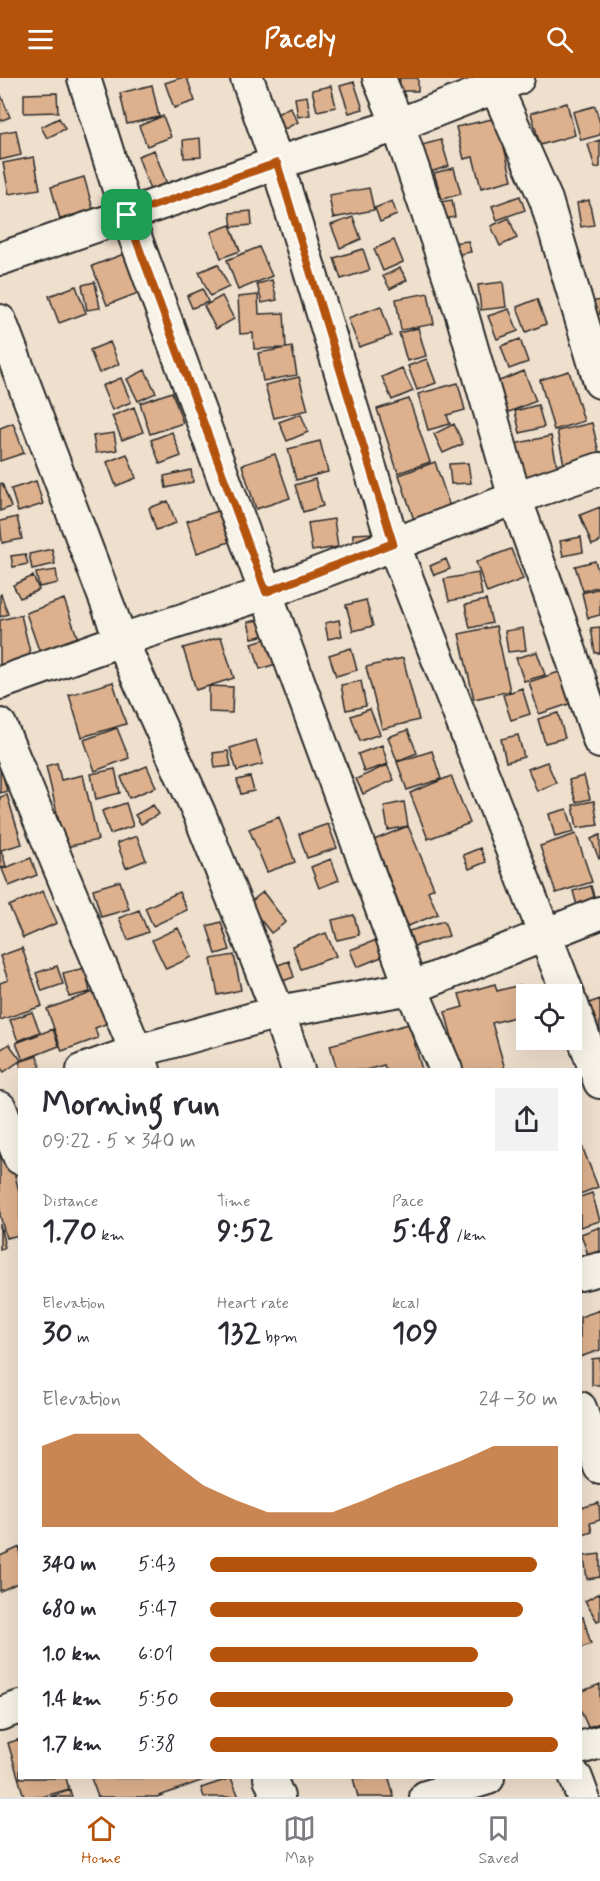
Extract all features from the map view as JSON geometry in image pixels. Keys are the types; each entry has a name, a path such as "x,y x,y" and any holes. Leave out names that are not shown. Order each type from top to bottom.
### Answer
{"street":[{"path":"84,78 127,215 411,988 445,1068"},
{"path":"247,78 277,163 393,543 564,984"},
{"path":"379,78 398,124 461,311 515,498 564,633 600,742"},
{"path":"0,259 277,163 398,124 501,81 546,200 600,382"},
{"path":"0,321 121,640 199,813 278,1012 297,1068"},
{"path":"0,683 266,592 515,498 600,469"},
{"path":"0,725 141,1060"},
{"path":"95,1068 141,1060 278,1012 411,988 600,913"},
{"path":"582,1032 600,1082"},
{"path":"0,1097 18,1091"},
{"path":"0,1108 18,1153"},
{"path":"582,1274 600,1269"},
{"path":"582,1414 600,1467"},
{"path":"0,1714 18,1708"},
{"path":"582,1747 600,1742"},
{"path":"270,1779 278,1797"},
{"path":"415,1779 424,1797 485,1779"},
{"path":"576,1779 583,1797"}],"building":[{"path":"187,78 195,101 174,108 165,83"},
{"path":"400,78 418,78 418,91 399,91"},
{"path":"354,82 363,109 349,113 340,86"},
{"path":"152,85 159,117 127,124 120,93"},
{"path":"331,86 336,107 317,111 312,90"},
{"path":"0,93 10,117 0,121"},
{"path":"57,93 58,112 24,113 24,94"},
{"path":"307,96 310,115 298,117 295,98"},
{"path":"567,103 575,135 540,145 531,113"},
{"path":"595,106 600,123 600,135 581,140 573,112"},
{"path":"290,107 298,122 285,129 277,114"},
{"path":"163,116 171,137 147,146 139,126"},
{"path":"59,118 65,129 47,138 41,127"},
{"path":"497,118 512,180 481,188 473,157 464,159 456,127"},
{"path":"16,130 21,155 0,160 0,133"},
{"path":"200,138 201,157 184,158 183,140"},
{"path":"441,140 449,166 430,172 422,145"},
{"path":"600,140 600,167 595,168 588,144"},
{"path":"154,150 167,184 150,190 138,156"},
{"path":"34,157 40,189 9,194 3,163"},
{"path":"454,168 461,194 442,199 434,173"},
{"path":"84,177 93,209 60,219 51,187"},
{"path":"369,188 374,210 333,218 329,195"},
{"path":"520,196 525,210 497,220 492,206"},
{"path":"452,200 455,217 443,219 440,202"},
{"path":"589,200 594,225 581,227 577,203"},
{"path":"392,201 397,215 380,222 375,208"},
{"path":"251,211 252,225 232,227 230,213"},
{"path":"353,217 361,239 340,248 331,225"},
{"path":"509,218 517,238 500,246 491,226"},
{"path":"230,225 240,251 221,258 211,232"},
{"path":"394,240 403,262 383,271 374,249"},
{"path":"468,241 471,252 455,255 452,243"},
{"path":"259,247 272,276 238,290 227,260"},
{"path":"363,249 370,270 341,279 334,258"},
{"path":"129,252 143,291 107,305 92,266"},
{"path":"218,264 229,287 210,296 199,272"},
{"path":"400,268 407,280 390,289 383,276"},
{"path":"272,280 277,300 262,303 257,284"},
{"path":"95,282 100,308 87,310 82,285"},
{"path":"503,282 506,307 481,310 478,285"},
{"path":"76,286 86,313 59,323 49,296"},
{"path":"203,289 208,302 192,308 187,296"},
{"path":"428,293 434,324 401,330 396,299"},
{"path":"258,295 259,314 284,313 286,348 254,349 253,333 240,334 238,297"},
{"path":"222,296 234,319 216,329 204,306"},
{"path":"537,299 546,324 526,332 517,307"},
{"path":"600,300 600,314 592,317 588,303"},
{"path":"381,306 391,336 359,347 348,318"},
{"path":"509,309 518,331 497,339 488,316"},
{"path":"418,328 426,356 407,361 399,333"},
{"path":"520,339 528,362 509,369 501,346"},
{"path":"110,342 119,364 99,373 90,350"},
{"path":"292,347 297,375 263,381 258,353"},
{"path":"427,359 436,383 417,390 408,366"},
{"path":"402,368 413,391 392,400 382,377"},
{"path":"145,370 156,393 138,401 127,379"},
{"path":"524,371 536,401 504,414 492,384"},
{"path":"569,371 584,421 554,430 540,380"},
{"path":"299,377 308,410 274,418 265,385"},
{"path":"121,378 131,402 112,410 102,386"},
{"path":"458,383 465,410 447,415 450,424 428,430 418,394"},
{"path":"172,392 183,423 150,434 140,403"},
{"path":"409,399 430,462 398,473 377,409"},
{"path":"538,405 544,427 520,433 515,411"},
{"path":"134,407 143,432 122,440 112,416"},
{"path":"301,414 308,432 287,441 279,422"},
{"path":"13,423 24,453 0,461 0,428"},
{"path":"592,423 600,457 565,469 557,431"},
{"path":"454,424 463,444 443,453 434,434"},
{"path":"172,432 181,456 160,464 151,440"},
{"path":"114,433 117,450 96,453 93,436"},
{"path":"551,436 559,476 522,484 514,444"},
{"path":"320,441 328,472 296,480 288,449"},
{"path":"127,454 136,478 116,486 107,462"},
{"path":"275,454 290,498 256,509 242,465"},
{"path":"435,462 450,507 414,520 399,475"},
{"path":"468,463 471,483 451,484 449,464"},
{"path":"191,470 193,482 166,488 164,476"},
{"path":"315,479 323,506 303,512 295,485"},
{"path":"36,481 43,504 18,512 11,489"},
{"path":"2,483 11,507 0,511 0,484"},
{"path":"168,501 176,523 156,530 149,508"},
{"path":"600,507 600,542 592,545 580,515"},
{"path":"218,511 229,542 197,553 187,521"},
{"path":"17,517 22,539 2,543 0,521"},
{"path":"334,519 338,547 312,551 308,523"},
{"path":"375,533 375,550 353,550 353,534"},
{"path":"581,537 583,552 563,556 560,541"},
{"path":"52,549 55,564 32,569 29,554"},
{"path":"511,549 523,579 487,593 476,562"},
{"path":"25,554 28,564 13,567 11,556"},
{"path":"446,559 450,569 434,575 430,566"},
{"path":"595,561 600,576 600,586 583,591 575,566"},
{"path":"56,570 58,583 39,587 36,573"},
{"path":"478,573 482,595 449,601 444,579"},
{"path":"33,576 39,590 20,598 13,585"},
{"path":"600,588 600,615 588,618 582,593"},
{"path":"0,595 8,614 0,617"},
{"path":"64,599 78,639 40,653 26,613"},
{"path":"366,600 373,626 353,631 346,605"},
{"path":"486,600 492,623 470,628 465,605"},
{"path":"21,615 32,660 0,667 0,620"},
{"path":"263,619 266,635 252,638 248,622"},
{"path":"339,620 342,636 328,639 325,623"},
{"path":"496,626 510,691 474,699 459,634"},
{"path":"600,627 600,653 595,653 591,628"},
{"path":"523,628 526,650 508,652 505,631"},
{"path":"221,637 234,678 196,690 183,648"},
{"path":"271,637 279,663 260,669 252,643"},
{"path":"351,648 357,670 336,676 329,655"},
{"path":"537,652 545,675 524,681 516,658"},
{"path":"403,658 419,720 382,729 366,667"},
{"path":"562,671 572,703 539,714 529,682"},
{"path":"361,681 366,706 346,710 341,685"},
{"path":"113,682 126,724 82,737 69,695"},
{"path":"209,686 233,687 232,713 209,712"},
{"path":"522,688 530,714 511,720 503,695"},
{"path":"370,709 380,734 360,741 351,716"},
{"path":"558,713 565,738 545,743 538,719"},
{"path":"117,728 129,758 95,771 84,740"},
{"path":"408,730 417,753 397,761 388,737"},
{"path":"518,735 524,757 506,762 501,739"},
{"path":"256,740 263,764 237,771 230,748"},
{"path":"382,745 388,764 364,772 358,754"},
{"path":"228,751 231,766 215,768 213,753"},
{"path":"432,751 441,779 407,790 397,762"},
{"path":"547,762 556,783 537,791 528,769"},
{"path":"57,763 61,780 83,775 98,840 65,847 46,766"},
{"path":"0,764 7,791 0,793"},
{"path":"387,765 394,780 363,794 356,779"},
{"path":"147,766 156,787 129,798 121,777"},
{"path":"115,769 120,793 96,799 91,774"},
{"path":"451,776 470,823 428,839 410,793"},
{"path":"584,776 590,799 576,802 569,780"},
{"path":"250,777 254,791 241,794 237,780"},
{"path":"7,795 22,844 1,850 6,866 0,868 0,797"},
{"path":"594,801 598,825 577,828 573,805"},
{"path":"404,802 408,826 388,830 384,806"},
{"path":"126,803 133,826 110,834 102,811"},
{"path":"153,805 159,814 141,824 135,815"},
{"path":"567,809 574,832 555,837 549,814"},
{"path":"279,817 295,862 267,872 249,829"},
{"path":"328,824 337,848 307,858 299,834"},
{"path":"408,826 434,888 428,891 438,914 408,926 374,840"},
{"path":"576,834 592,882 556,893 540,846"},
{"path":"600,835 600,858 599,859 591,839"},
{"path":"137,836 146,860 126,868 117,843"},
{"path":"480,848 486,862 469,869 463,855"},
{"path":"31,858 37,875 9,886 2,869"},
{"path":"331,859 339,880 319,888 311,867"},
{"path":"120,881 129,909 101,917 93,889"},
{"path":"591,886 596,903 578,909 573,891"},
{"path":"43,891 57,923 23,938 9,906"},
{"path":"179,892 187,910 153,926 145,908"},
{"path":"263,892 286,922 271,933 248,904"},
{"path":"139,910 148,932 128,940 119,918"},
{"path":"354,915 359,935 337,940 332,920"},
{"path":"444,921 449,936 414,946 409,931"},
{"path":"221,922 230,950 216,954 207,926"},
{"path":"178,928 192,957 166,969 152,940"},
{"path":"326,933 336,956 301,969 292,946"},
{"path":"382,938 389,954 357,967 350,950"},
{"path":"22,948 42,1006 0,1020 0,983 8,980 0,956"},
{"path":"234,955 241,990 218,995 211,959"},
{"path":"289,961 294,977 283,981 278,965"},
{"path":"57,966 63,984 42,991 36,973"},
{"path":"85,968 90,992 69,997 63,973"},
{"path":"495,984 497,991 516,986 516,1017 492,1023 505,1068 460,1068 445,1012 463,1007 459,994"},
{"path":"102,989 113,1021 95,1028 98,1038 62,1051 47,1009"},
{"path":"600,999 600,1033 589,1003"},
{"path":"32,1012 40,1032 18,1041 10,1020"},
{"path":"409,1024 421,1068 385,1068 384,1065 373,1068 336,1068 330,1045"},
{"path":"53,1029 59,1046 23,1060 16,1043"},
{"path":"9,1044 21,1060 4,1072 0,1067 0,1050"},
{"path":"37,1056 41,1068 21,1068 19,1062"},
{"path":"582,1146 598,1187 582,1193"},
{"path":"9,1152 18,1187 18,1235 6,1238 0,1215 0,1154"},
{"path":"592,1193 600,1221 582,1226 582,1196"},
{"path":"0,1224 5,1248 0,1249"},
{"path":"600,1227 600,1251 588,1255 582,1234"},
{"path":"600,1310 600,1350 582,1356 582,1316"},
{"path":"600,1358 600,1385 592,1385 592,1359"},
{"path":"599,1503 600,1520 590,1523 592,1532 582,1535 582,1507"},
{"path":"18,1548 18,1583 0,1591 0,1556"},
{"path":"600,1554 600,1577 587,1579 584,1556"},
{"path":"600,1593 600,1620 597,1621 585,1601"},
{"path":"582,1617 591,1644 582,1647"},
{"path":"600,1684 600,1723 588,1727 582,1714 582,1691"},
{"path":"18,1740 18,1777 8,1743"},
{"path":"19,1779 66,1779 69,1789 42,1797 24,1797"},
{"path":"91,1779 206,1779 157,1797 98,1797"},
{"path":"231,1779 239,1797 204,1797 201,1788"},
{"path":"353,1779 389,1779 394,1797 358,1797"},
{"path":"70,1790 72,1797 50,1797"}],"route":[{"path":"277,163 393,543 266,592 127,215 277,163"}]}
